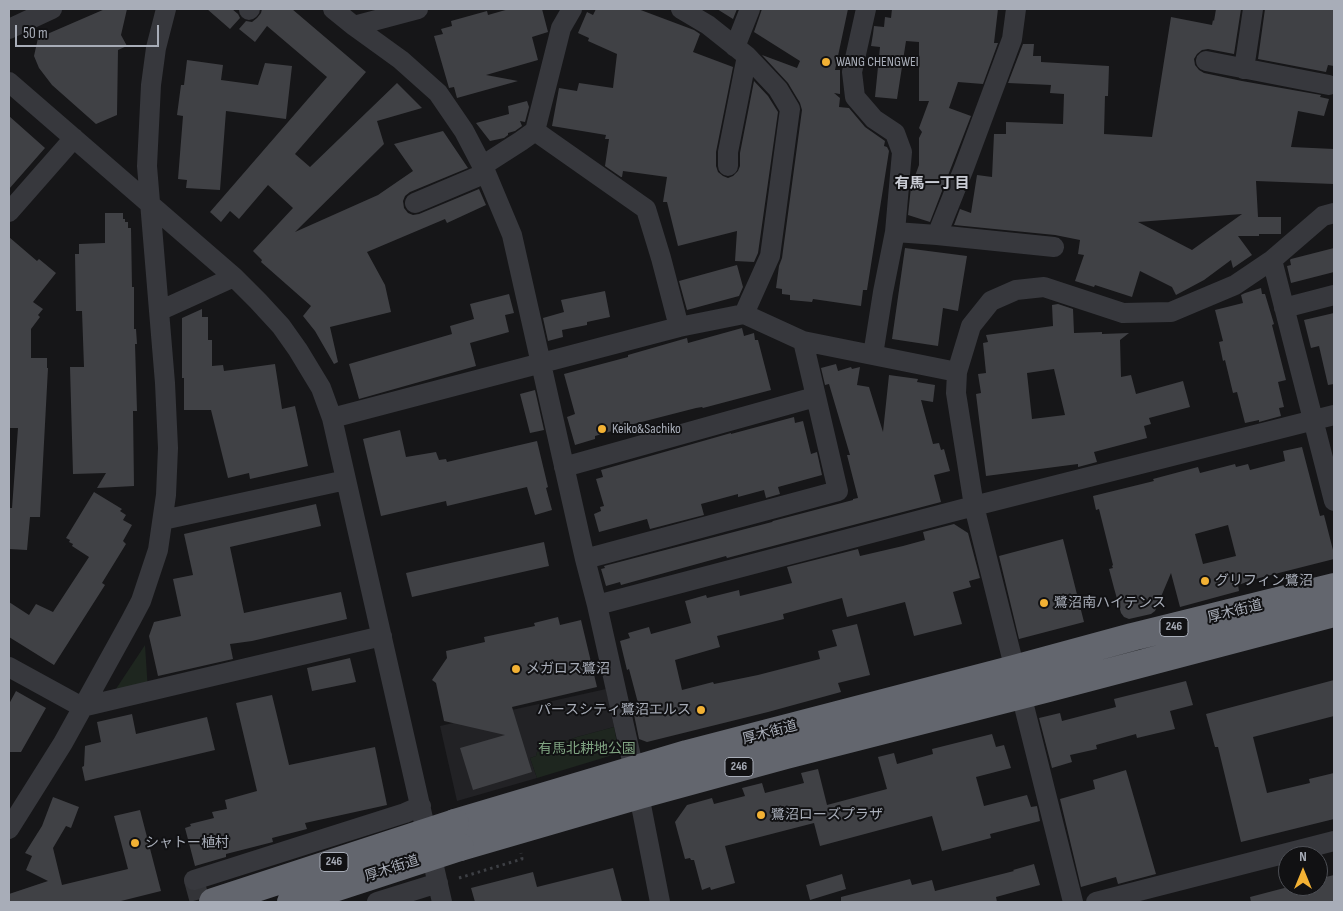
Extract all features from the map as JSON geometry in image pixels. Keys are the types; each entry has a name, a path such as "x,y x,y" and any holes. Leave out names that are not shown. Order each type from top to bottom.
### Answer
{"highway":[{"name":"厚木街道","path":"637,782 696,752 1132,637 1334,587"},
{"name":"厚木街道","path":"213,902 457,835 637,782 786,755 1021,696 1334,613"},
{"name":"厚木街道","path":"291,902 457,835"}],"street":[{"path":"9,29 52,9"},
{"path":"9,829 64,743 141,601 158,550 168,472 168,448 165,383 147,166 150,86 156,48 166,9"},
{"path":"333,9 402,60 438,94 464,131 484,169 512,235 637,782 660,902"},
{"path":"354,26 418,9"},
{"path":"415,203 484,169 535,131 561,28 572,9"},
{"path":"681,9 708,25 741,52 778,89 790,110 770,256 744,314"},
{"path":"728,166 728,152 741,52 750,9"},
{"path":"866,9 852,72 855,97 874,119 895,134 902,152 895,232 873,355"},
{"path":"937,235 1012,39 1016,9"},
{"path":"1244,69 1253,9"},
{"path":"1206,62 1329,85"},
{"path":"9,82 234,277 281,326 321,388 332,418 440,893 378,902"},
{"path":"535,131 646,209 679,327"},
{"path":"9,212 74,138"},
{"path":"1073,902 974,506 956,393 958,372 971,326 991,301 1016,290 1044,287 1123,313 1171,312 1235,285 1272,260 1323,216 1334,213"},
{"path":"895,232 1054,247"},
{"path":"1272,260 1334,501"},
{"path":"159,311 234,277"},
{"path":"1284,308 1334,295"},
{"path":"332,418 679,327 744,314 803,341 958,372"},
{"path":"585,559 838,492 803,341"},
{"path":"564,467 815,397"},
{"path":"597,605 974,506 1334,415"},
{"path":"163,520 346,480"},
{"path":"9,667 82,707 382,636"},
{"path":"194,880 405,813 420,806"},
{"path":"1096,902 1334,842"}],"path":[{"path":"459,878 522,859"}],"shaded area":[{"path":"606,689 614,727 577,737 537,752 536,756 530,758 537,778 457,801 440,726"}],"green space":[{"path":"145,645 148,691 108,701"},
{"name":"有馬北耕地公園","path":"614,727 618,749 616,754 537,778 530,758 536,756 537,752 577,737"}],"building":[{"path":"105,9 127,9 121,35 127,46 118,50 117,115 96,124 52,85 39,68 34,56 38,38"},
{"path":"207,9 232,9 240,18 230,29"},
{"path":"262,9 292,9 366,72 295,154 310,167 397,83 422,108 377,121 384,144 295,232 378,195 413,171 394,144 443,131 468,168 410,192 403,201 404,208 413,215 419,214 479,189 486,205 447,223 445,219 367,252 385,285 391,312 330,327 338,362 334,364 315,331 303,316 311,306 261,262 262,260 253,251 293,208 268,185 239,219 230,211 221,222 210,212 327,77 267,26 255,42 239,29 246,21 252,22 257,18"},
{"path":"509,9 542,9 548,32 532,37 538,60 486,75 518,81 457,98 454,87 449,88 434,36 443,34 441,29 452,26 451,21 487,11 488,15"},
{"path":"596,9 638,9 694,30 700,34 693,52 733,67 716,152 716,166 718,172 723,176 728,178 733,176 740,166 740,153 754,81 768,96 778,112 758,253 754,262 735,261 737,231 678,246 667,202 663,202 667,177 623,171 621,177 605,166 609,139 605,139 606,135 552,126 559,88 577,91 579,83 613,88 617,54 588,41 589,38 578,33 587,12 593,15"},
{"path":"717,9 737,9 733,19"},
{"path":"762,9 848,9 835,70 840,70 840,94 834,93 840,98 839,107 849,108 865,127 885,141 884,146 889,151 867,290 863,290 861,306 813,299 812,302 790,300 790,295 782,294 782,289 776,288 782,258 802,110 788,83 762,55 797,68 800,61 754,32"},
{"path":"892,9 998,9 994,43 998,43 983,84 958,82 949,108 971,116 930,222 908,215 911,187 919,165 919,138 922,132 919,128 929,101 919,101 919,42 906,41 897,99 875,97 880,47 871,46 874,26 884,27 885,17 891,18"},
{"path":"1216,9 1241,9 1234,54 1208,49 1202,50 1194,59 1195,65 1199,70 1204,73 1242,81 1321,95 1320,97 1329,99 1324,116 1298,111 1291,147 1334,149 1334,184 1256,181 1258,217 1281,217 1281,234 1238,236 1252,255 1233,268 1231,260 1204,280 1176,295 1172,287 1140,271 1132,297 1095,285 1094,287 1075,281 1084,255 1078,254 1080,240 1055,235 954,225 960,209 971,213 977,175 992,177 994,134 1006,134 1006,122 1063,124 1064,94 1050,93 1051,85 1008,83 1023,44 1034,44 1033,56 1041,56 1041,62 1109,66 1108,96 1105,96 1104,134 1152,137 1171,17 1212,25","holes":["1242,214 1192,250 1138,222"]},
{"path":"1265,9 1334,9 1334,66 1328,65 1326,72 1258,59"},
{"path":"187,60 223,65 221,80 258,85 265,63 292,66 286,119 226,111 220,190 186,188 187,180 178,179 183,116 177,115 181,85 184,85"},
{"path":"527,101 529,107 525,122 520,121 522,126 508,133 504,138 490,141 476,123 509,114 508,106"},
{"path":"9,116 45,148 9,189"},
{"path":"105,213 123,213 123,219 125,219 125,222 128,222 128,228 131,228 134,329 136,329 137,344 135,344 137,411 133,411 134,486 97,488 106,473 73,474 70,367 84,367 82,311 76,311 75,254 79,254 79,244 105,243"},
{"path":"9,237 37,261 39,259 56,273 33,302 43,309 38,315 40,317 31,329 31,358 47,358 48,368 40,517 30,517 27,550 9,549 9,508 12,508 18,428 9,428"},
{"path":"905,248 967,256 958,311 943,308 938,346 892,339"},
{"path":"1334,248 1334,272 1291,283 1287,266 1291,265 1291,259"},
{"path":"737,265 743,287 739,296 687,310 679,281"},
{"path":"1261,288 1262,294 1265,294 1274,324 1272,325 1286,380 1278,382 1284,407 1279,408 1281,416 1259,422 1259,420 1245,423 1237,392 1233,393 1225,360 1223,361 1219,342 1223,341 1215,310 1243,303 1241,295"},
{"path":"605,291 610,317 587,322 587,325 562,330 563,337 548,341 543,318 564,312 561,300"},
{"path":"509,294 514,313 505,315 509,332 470,343 476,366 359,399 349,364 452,334 450,326 474,319 470,304"},
{"path":"1058,304 1073,309 1074,333 1129,333 1120,340 1121,377 1131,375 1136,394 1183,381 1190,407 1149,418 1151,424 1144,426 1147,438 1094,452 1097,462 1078,467 1078,464 986,476 976,394 981,393 978,374 986,373 983,343 988,342 986,335 1053,326 1052,305","holes":["1054,369 1065,415 1032,419 1027,373"]},
{"path":"202,309 202,317 208,317 208,340 212,340 212,366 223,365 224,371 275,364 282,409 295,406 308,466 250,479 249,473 228,478 211,410 184,410 182,318"},
{"path":"1334,313 1334,384 1328,385 1319,346 1311,348 1304,320"},
{"path":"742,328 744,336 754,333 755,340 758,340 771,390 622,427 595,436 595,439 575,445 567,417 575,414 564,374 628,357 628,355 687,338 688,343"},
{"path":"836,364 838,371 851,367 852,369 860,367 857,385 869,387 883,432 889,375 918,379 917,382 935,385 933,402 921,400 933,444 939,443 941,450 944,449 950,471 934,475 941,502 727,558 726,556 621,585 620,582 606,586 601,569 605,568 604,566 858,498 847,455 850,455 829,384 825,385 821,368"},
{"path":"535,390 544,430 530,433 520,394"},
{"path":"794,417 795,423 803,421 811,454 817,452 822,475 778,487 780,494 766,498 764,490 738,497 738,494 701,504 704,515 650,529 647,519 599,532 594,514 601,511 600,507 604,506 596,479 603,477 601,470"},
{"path":"400,430 406,457 436,452 439,460 446,459 447,462 537,441 552,510 535,515 527,487 447,506 446,501 381,516 363,439"},
{"path":"1302,447 1320,516 1324,515 1334,559 1259,578 1238,585 1239,591 1180,607 1171,573 1155,611 1151,614 1129,619 1124,617 1121,613 1109,569 1113,568 1113,565 1099,509 1096,510 1093,496 1154,481 1153,479 1198,467 1200,473 1235,464 1236,467 1248,464 1250,470 1285,461 1283,451","holes":["1228,525 1236,556 1203,564 1195,534"]},
{"path":"94,492 122,509 120,511 126,515 123,520 132,525 123,541 126,544 102,583 105,585 54,665 9,637 9,602 29,615 36,604 53,612 89,557 72,546 73,544 69,542 70,540 66,538"},
{"path":"316,504 321,526 230,547 244,613 341,592 347,619 252,641 230,644 233,659 158,676 149,636 154,622 181,616 173,579 193,575 184,534"},
{"path":"954,524 968,533 980,578 969,581 971,587 953,592 962,624 914,636 905,602 847,617 842,598 783,614 784,619 717,636 720,647 675,660 682,690 713,682 714,684 758,675 820,659 818,651 837,646 832,630 857,624 870,675 838,683 841,692 647,742 639,739 632,705 638,703 620,641 630,638 628,633 649,627 651,634 691,623 685,601 706,595 707,598 739,590 740,596 792,583 787,567 858,549 860,556 903,546 925,540 923,532"},
{"name":"鷺沼南ハイテンス","path":"1063,539 1084,622 1019,639 999,556"},
{"path":"544,542 549,566 412,597 406,573"},
{"name":"メガロス鷺沼","path":"558,617 560,625 581,620 597,687 512,707 532,772 473,790 460,748 505,735 444,721 436,683 432,680 447,658 446,651 485,642 484,637 535,626 534,623"},
{"path":"350,658 356,682 312,691 307,668"},
{"path":"1334,680 1334,716 1253,737 1267,793 1310,783 1309,779 1334,773 1334,819 1241,842 1218,747 1215,747 1206,714"},
{"path":"1186,681 1193,705 1170,711 1175,729 1137,738 1136,734 1096,745 1097,749 1070,755 1072,762 1052,768 1039,718 1060,713 1062,721 1116,707 1114,699"},
{"path":"16,691 46,708 21,752 9,752 9,704"},
{"path":"272,695 289,765 375,747 387,805 305,823 307,829 272,838 273,842 226,854 226,857 195,866 185,828 191,826 190,824 214,818 212,812 227,809 225,800 257,791 236,703"},
{"path":"132,714 136,734 207,717 215,750 85,781 82,767 84,766 85,746 101,742 97,722"},
{"path":"992,734 996,747 1004,745 1011,768 976,777 984,806 1027,795 1031,807 1037,806 1040,821 990,834 991,838 942,851 932,816 820,846 814,823 725,846 735,883 711,890 710,887 702,890 694,860 690,858 685,859 675,822 687,805 712,798 714,804 745,796 742,788 762,783 765,793 804,783 801,773 818,769 827,805 887,789 878,757 894,753 897,764 933,754 932,749"},
{"path":"1126,770 1156,874 1118,884 1116,877 1081,887 1060,799 1095,789 1093,780"},
{"path":"53,797 79,807 71,828 66,826 53,848 62,885 128,869 114,816 140,810 161,891 117,902 9,902 9,894 48,881 26,870 32,856 25,853 42,826"},
{"path":"1034,864 1040,885 996,897 997,902 841,902 841,897 910,879 912,885 932,880 935,891"},
{"path":"613,868 622,902 475,902 471,888 533,872 537,887"},
{"path":"842,874 846,889 810,900 806,885"},
{"path":"1334,875 1334,902 1251,902 1250,897 1278,890 1278,896 1328,896 1328,876"}],"tunnel":[{"path":"194,880 200,902"}],"place":[{"name":"WANG CHENGWEI","path":"826,62"},
{"name":"Keiko&Sachiko","path":"602,429"},
{"name":"グリフィン鷺沼","path":"1205,581"},
{"name":"鷺沼南ハイテンス","path":"1044,603"},
{"name":"メガロス鷺沼","path":"516,669"},
{"name":"パースシティ鷺沼エルス","path":"701,710"},
{"name":"鷺沼ローズプラザ","path":"761,815"},
{"name":"シャトー植村","path":"135,843"}],"district":[{"name":"有馬一丁目","path":"932,184"}]}
